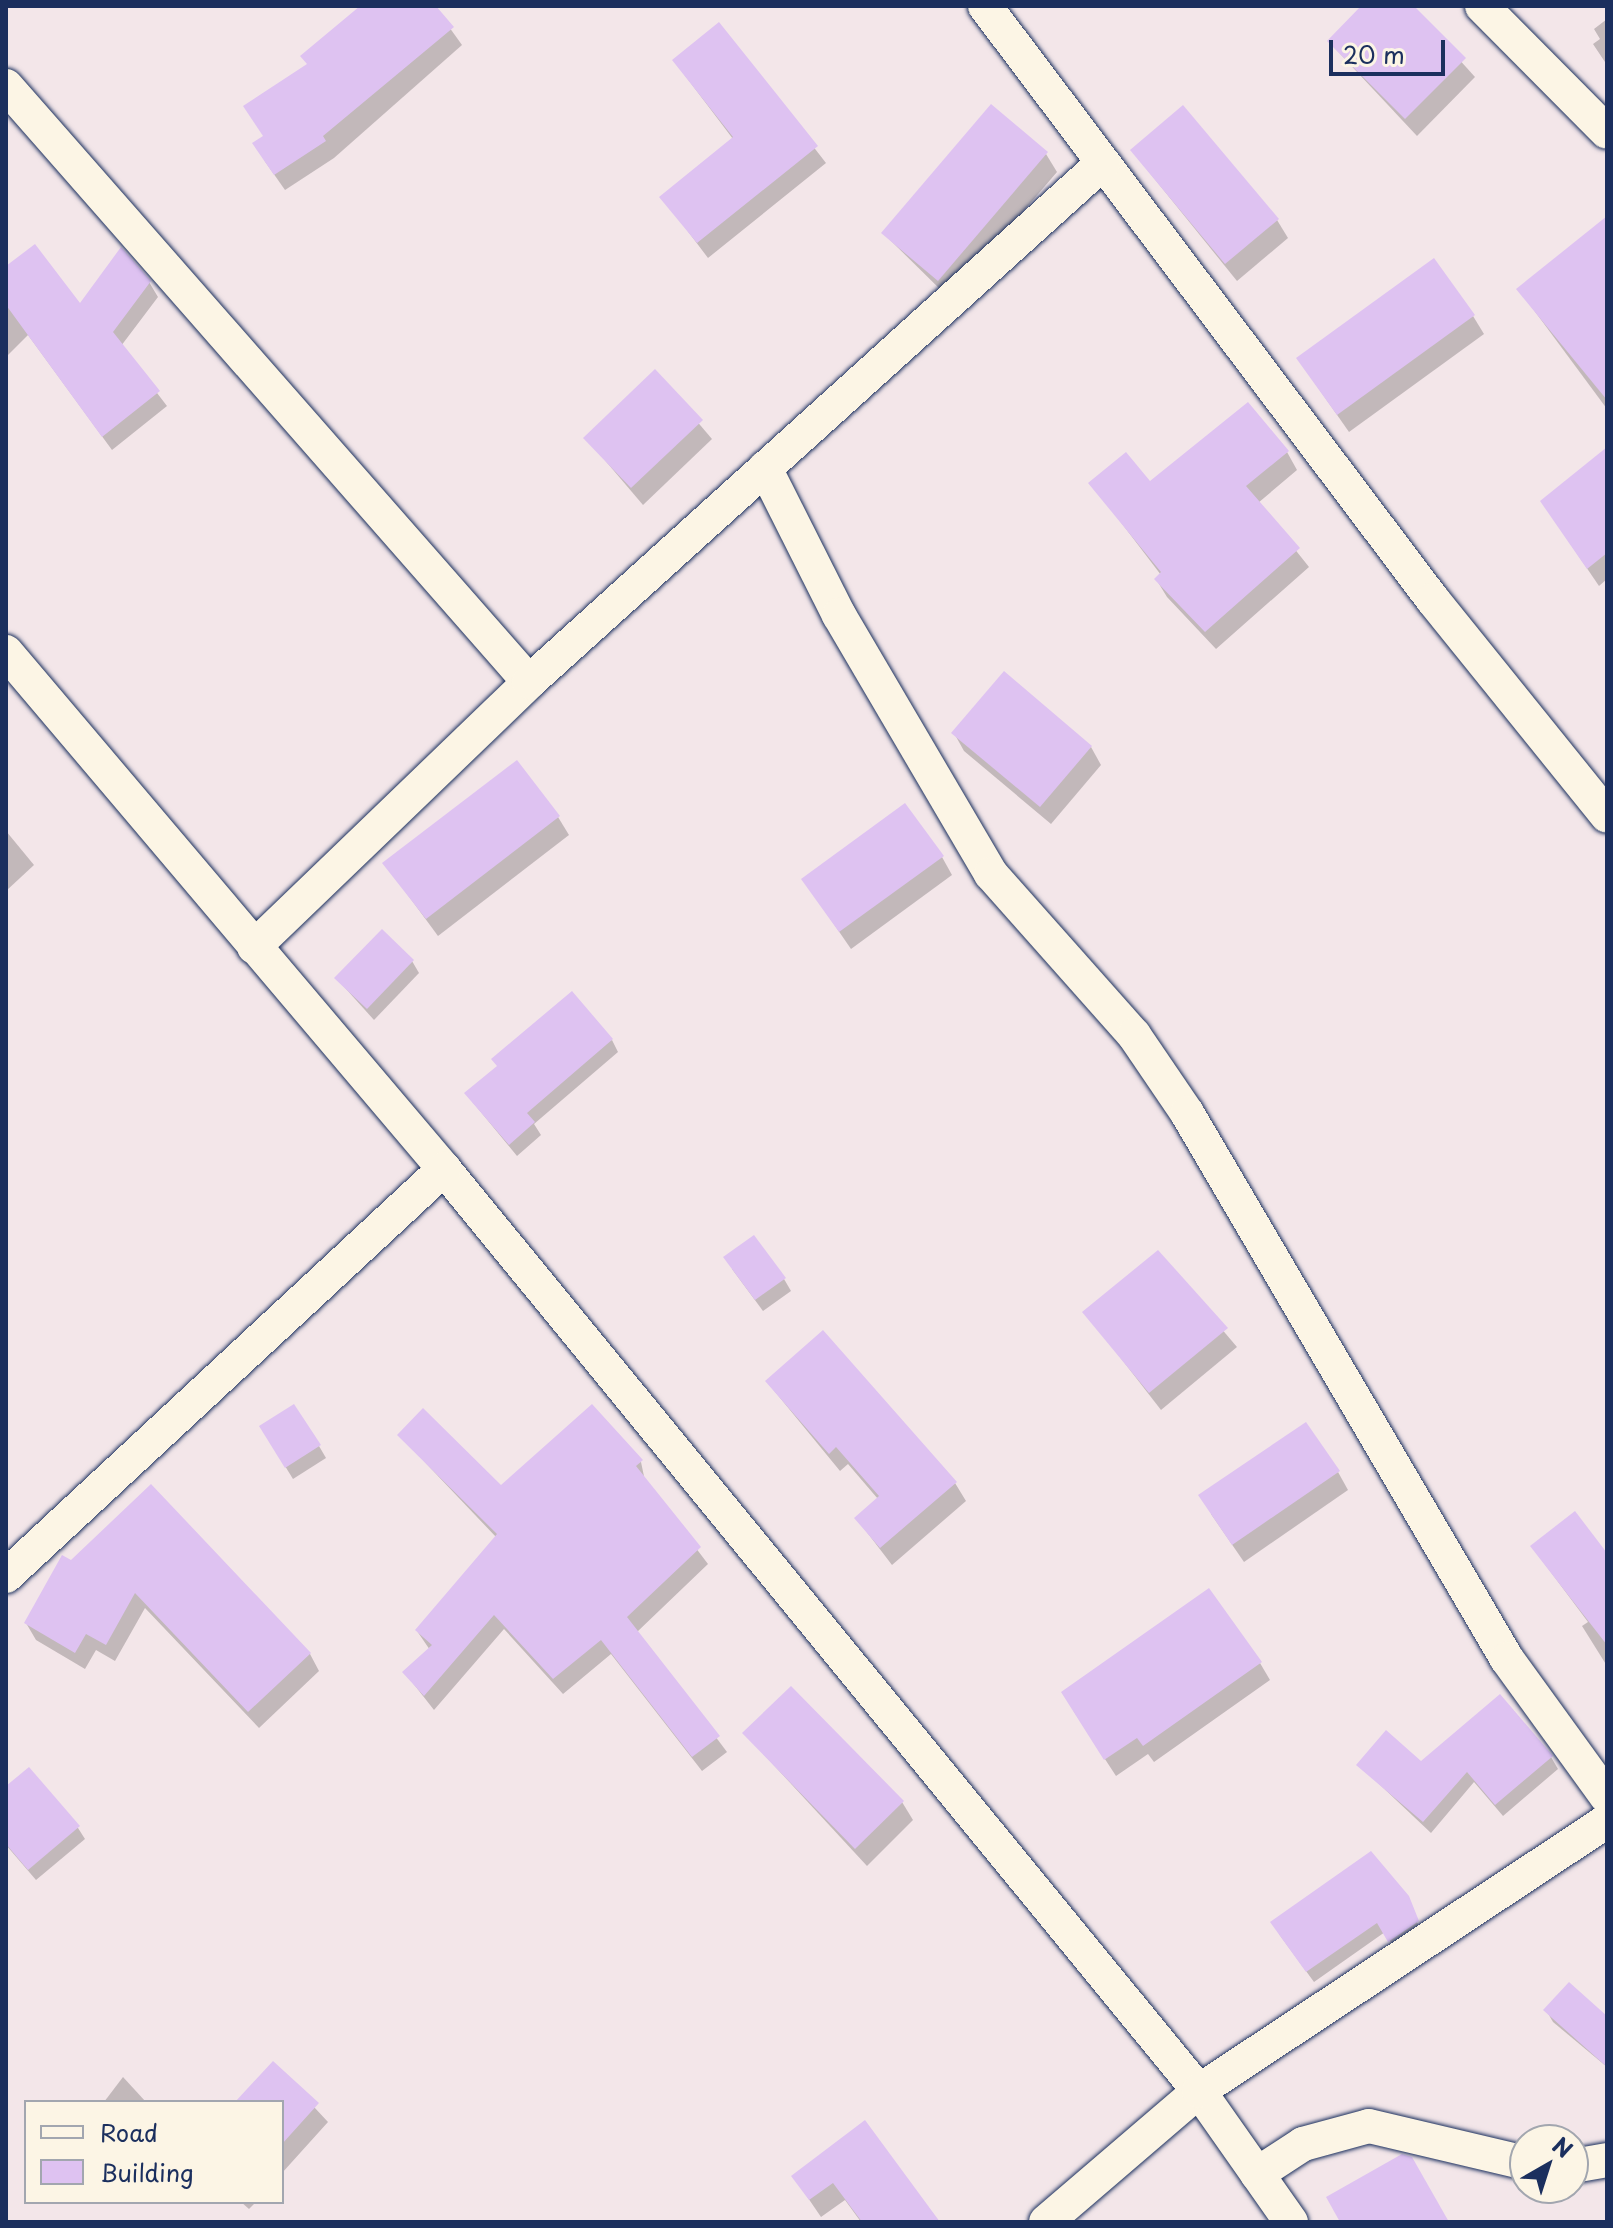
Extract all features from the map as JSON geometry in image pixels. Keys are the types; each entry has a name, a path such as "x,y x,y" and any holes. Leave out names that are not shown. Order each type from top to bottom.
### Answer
{"street":[{"path":"985,6 1433,600 1607,816"},
{"path":"1482,6 1607,132"},
{"path":"6,86 529,682"},
{"path":"254,947 529,682 1103,163"},
{"path":"765,468 839,615 991,874 1134,1035 1178,1100 1507,1659 1607,1797"},
{"path":"6,652 444,1169 1199,2091 1291,2222"},
{"path":"6,1576 444,1169"},
{"path":"1046,2222 1199,2091 1607,1821"},
{"path":"1257,2174 1303,2144 1369,2126 1509,2159"}],"building":[{"path":"360,6 436,6 454,27 323,136 326,141 274,175 252,143 263,136 243,106 307,64 300,56"},
{"path":"1361,6 1414,6 1466,58 1405,119 1327,41"},
{"path":"719,22 818,146 697,243 659,197 733,137 672,60"},
{"path":"991,104 1048,152 938,281 881,233"},
{"path":"1183,105 1279,219 1225,264 1130,150"},
{"path":"1607,216 1607,400 1516,289"},
{"path":"35,244 80,303 121,247 151,281 113,332 160,391 102,437 6,305 6,266"},
{"path":"1434,258 1475,315 1337,415 1296,358"},
{"path":"655,369 703,420 631,488 583,438"},
{"path":"1248,402 1289,451 1246,486 1300,548 1205,632 1154,579 1161,572 1088,483 1126,452 1150,481"},
{"path":"1607,447 1607,553 1587,569 1540,501"},
{"path":"1004,671 1092,746 1040,807 951,733"},
{"path":"517,760 560,816 426,919 382,863"},
{"path":"905,803 944,856 839,932 801,879"},
{"path":"382,929 414,960 367,1009 334,978"},
{"path":"572,991 613,1039 527,1113 535,1122 509,1145 464,1093 497,1066 491,1059"},
{"path":"754,1235 786,1278 755,1300 723,1257"},
{"path":"1158,1250 1228,1328 1149,1393 1082,1312"},
{"path":"823,1330 957,1482 880,1548 854,1518 879,1496 836,1447 829,1454 765,1381"},
{"path":"294,1404 321,1445 285,1468 259,1426"},
{"path":"592,1404 643,1460 636,1466 701,1547 627,1617 720,1736 692,1757 601,1640 553,1679 494,1615 424,1696 402,1672 432,1645 415,1630 497,1534 397,1435 423,1408 501,1485"},
{"path":"1306,1422 1340,1471 1232,1545 1198,1495"},
{"path":"151,1484 311,1653 248,1712 135,1593 106,1645 86,1634 75,1653 24,1623 62,1555 71,1560"},
{"path":"1575,1511 1607,1553 1607,1645 1530,1546"},
{"path":"1209,1588 1262,1662 1143,1746 1137,1738 1104,1760 1061,1692"},
{"path":"791,1686 904,1801 855,1849 742,1733"},
{"path":"1500,1694 1553,1756 1495,1805 1467,1772 1423,1822 1356,1765 1386,1730 1421,1761"},
{"path":"29,1767 80,1826 28,1870 6,1844 6,1786"},
{"path":"1371,1851 1409,1896 1419,1921 1388,1942 1377,1923 1306,1972 1270,1922"},
{"path":"1569,1982 1607,2016 1607,2067 1543,2010"},
{"path":"273,2061 319,2103 284,2142 284,2100 237,2100"},
{"path":"865,2120 940,2222 862,2222 833,2183 809,2200 791,2176"},
{"path":"1402,2154 1412,2157 1449,2222 1340,2222 1326,2197"}]}
